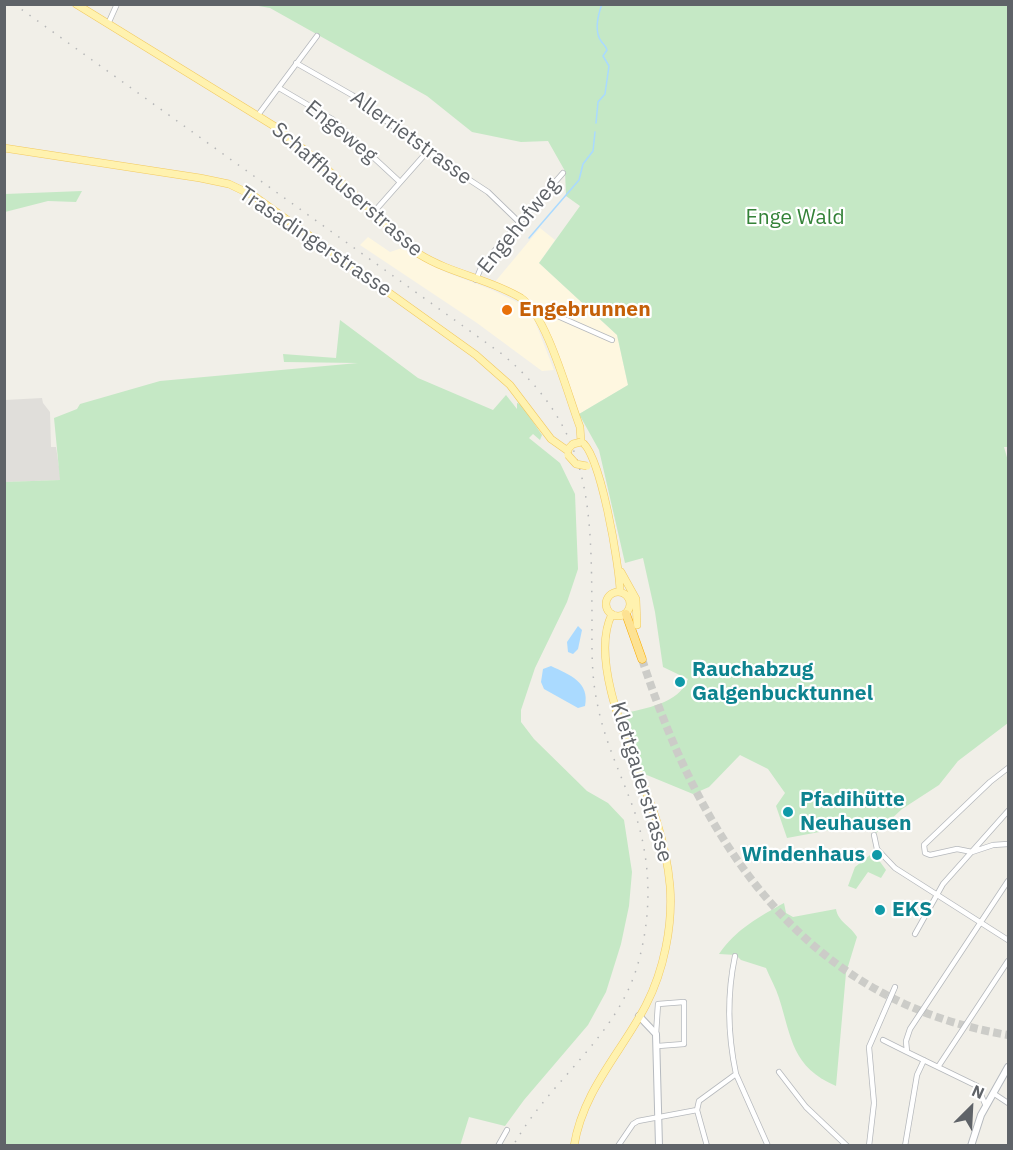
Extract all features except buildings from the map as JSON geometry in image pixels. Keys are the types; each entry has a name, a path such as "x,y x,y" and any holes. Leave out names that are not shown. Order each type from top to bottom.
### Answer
{"highway":[{"path":"626,614 636,636 642,659"},
{"path":"636,636 637,625"}],"main road":[{"name":"Schaffhauserstrasse","path":"76,4 258,115 317,160 419,255 517,296 535,310"},
{"name":"Trasadingerstrasse","path":"4,148 200,178 229,184 248,192 490,366 519,395 551,439 568,451 576,464 587,466 596,474 602,490"},
{"path":"535,310 583,442 591,449 620,569 620,592"},
{"path":"568,451 573,444 583,442"},
{"path":"620,569 636,599 637,625"},
{"path":"620,592 630,600 630,607 626,614 619,616 607,609 607,601 613,594 620,592"},
{"name":"Klettgauerstrasse","path":"574,1146 591,1093 639,1016 654,986 667,942 671,912 666,855 657,823 630,753 612,688 606,639 612,614"}],"street":[{"path":"107,25 117,4"},
{"path":"258,115 318,36"},
{"name":"Allerrietstrasse","path":"296,63 352,95 427,152 488,192 519,222"},
{"name":"Engeweg","path":"279,88 332,119 400,182"},
{"path":"373,213 427,152"},
{"name":"Engehofweg","path":"476,280 482,265 563,173"},
{"path":"535,310 544,310 612,340"},
{"path":"1008,768 990,782 924,845 925,853 930,855 957,849 972,852 993,845 1008,844"},
{"path":"915,934 937,894 1008,811"},
{"path":"874,835 877,849 895,868 1008,940"},
{"path":"906,1050 910,1029 1008,880"},
{"path":"735,956 730,1031 736,1074 768,1146"},
{"path":"938,1067 1008,961"},
{"path":"869,1146 874,1103 869,1047 895,987"},
{"path":"658,1046 684,1044 684,1002 658,1004 656,1034 660,1146"},
{"path":"639,1016 656,1034"},
{"path":"883,1040 977,1086 986,1106"},
{"path":"905,1146 917,1075 924,1060"},
{"path":"971,1146 986,1106 1008,1067"},
{"path":"778,1072 806,1107 846,1146"},
{"path":"707,1146 697,1110 701,1098 723,1086 736,1074"},
{"path":"993,1093 1008,1103"},
{"path":"618,1146 633,1124 697,1110"},
{"path":"498,1146 507,1130"}],"shaded area":[{"path":"540,228 555,240 539,263 617,335 628,385 579,414 539,314 535,308 494,283"},
{"path":"368,237 390,252 402,248 445,272 521,304 534,319 554,370 542,371 477,323 360,245"},
{"path":"42,398 50,412 51,447 56,447 61,480 5,482 5,400"}],"green space":[{"name":"Enge Wald","path":"253,5 1008,5 1008,447 1004,447 1008,461 1008,723 958,761 939,785 902,809 874,835 868,823 787,838 776,806 785,793 768,769 740,755 709,787 693,794 642,773 622,714 660,704 677,694 688,679 663,667 655,612 643,558 625,563 599,450 579,414 628,385 617,335 539,263 580,206 566,196 565,171 548,141 521,142 472,132 427,96 270,8"},
{"path":"82,191 76,202 48,201 5,212 5,194"},
{"path":"340,320 418,378 493,410 506,395 517,409 517,403 521,404 542,435 540,440 533,434 529,438 560,463 575,494 578,569 567,602 535,668 521,710 521,722 534,739 587,791 608,803 624,820 632,872 629,906 621,944 606,992 588,1025 524,1100 505,1126 469,1117 460,1146 5,1145 4,482 60,480 54,418 77,409 80,404 160,381 358,363 284,362 283,354 336,358"},
{"path":"870,855 878,859 886,870 881,878 868,872 856,889 848,886 855,867"},
{"path":"784,903 786,913 793,917 836,909 839,917 857,937 846,973 836,1086 810,1070 802,1061 791,1039 778,994 766,968 741,960 736,955 719,954 740,931"}],"water":[{"path":"578,626 582,630 578,649 573,654 568,652 567,642"},
{"path":"551,666 577,680 584,691 585,706 578,708 544,689 541,682 543,669"}],"waterway":[{"path":"596,123 598,102 605,94 609,66 603,56 607,49 599,37 597,28 602,4"},
{"path":"529,238 579,180 583,164 593,151 595,132"}],"tunnel":[{"path":"642,659 667,727 696,791 730,850 771,903 818,950 873,988 936,1017 1008,1035"}],"railway":[{"path":"14,4 502,354 532,383 554,412 570,442 581,473 587,506 592,577 592,659 595,691 604,731 640,831 647,868 648,905 639,960 616,1012 600,1035 528,1122 513,1146"}],"place":[{"name":"Engebrunnen","path":"507,310"},
{"name":"Rauchabzug Galgenbucktunnel","path":"680,682"},
{"name":"Pfadihütte Neuhausen","path":"788,812"},
{"name":"Windenhaus","path":"877,855"},
{"name":"EKS","path":"880,910"}]}
